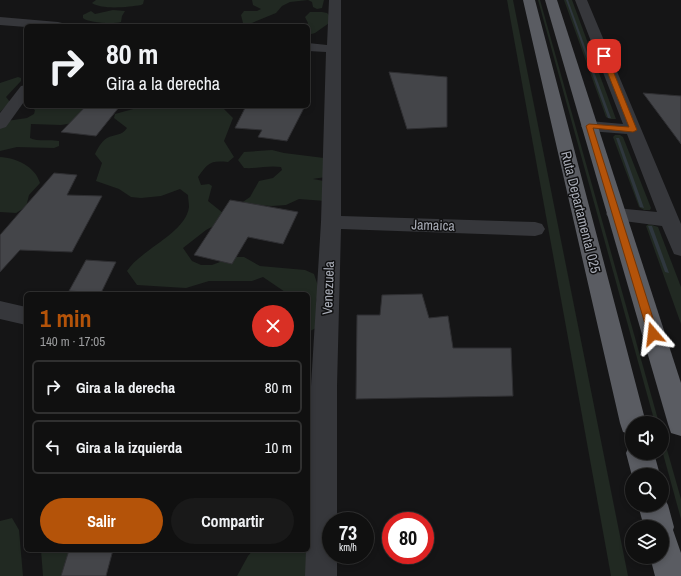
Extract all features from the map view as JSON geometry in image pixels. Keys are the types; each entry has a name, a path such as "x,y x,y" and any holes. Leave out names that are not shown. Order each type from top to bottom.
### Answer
{"highway":[{"name":"Ruta Departamental 025","path":"529,0 631,416"},
{"path":"551,0 681,424"},
{"path":"668,564 671,576"}],"street":[{"name":"Venezuela","path":"322,576 316,384 331,222 335,0"},
{"path":"581,0 681,249"},
{"path":"0,21 35,24"},
{"path":"310,47 333,49"},
{"path":"0,124 24,92"},
{"path":"589,126 633,130"},
{"path":"616,214 669,220"},
{"name":"Jamaica","path":"331,222 536,229"},
{"path":"0,310 24,316"}],"shaded area":[{"path":"96,0 144,0 143,4 141,5 130,7 102,7 92,3"},
{"path":"252,0 308,0 290,2 282,6 276,13 249,24 245,24 243,23 241,15 244,11 257,11 261,9 253,5"},
{"path":"308,0 324,0 322,8 317,9 313,7 312,2"},
{"path":"507,0 513,0 628,576 611,576"},
{"path":"538,0 540,0 657,416 653,416"},
{"path":"564,0 572,0 616,119 606,117"},
{"path":"566,0 568,0 611,118 608,118"},
{"path":"113,10 125,11 121,22 101,23 83,18 83,15 91,11 95,14"},
{"path":"310,12 322,12 327,13 332,18 332,21 315,33 310,34 310,24 307,24 305,17"},
{"path":"18,77 21,78 21,81 6,97 10,102 0,112 0,83"},
{"path":"32,108 86,108 79,122 61,125 31,124 30,138 37,140 59,141 59,146 54,148 17,147 0,151 0,122 27,118 34,114 35,110"},
{"path":"137,108 223,108 233,118 224,141 234,157 228,162 213,162 204,168 198,177 201,185 209,184 212,186 208,201 223,213 227,213 250,197 259,181 273,178 282,170 281,167 244,168 238,160 244,152 272,150 332,159 338,163 341,168 335,173 313,179 335,183 325,201 299,199 286,205 253,205 206,230 183,248 192,261 201,265 212,265 233,257 244,257 260,266 305,270 314,274 320,292 316,300 319,318 316,328 310,331 310,292 285,292 263,277 252,281 209,281 186,288 137,285 127,271 133,263 180,225 186,216 189,207 188,195 180,189 161,196 141,198 131,197 119,189 96,181 102,163 95,154 99,147 107,138 120,134 127,128 114,118 115,114"},
{"path":"615,135 620,135 623,137 651,208 650,210 644,210 639,207 613,137"},
{"path":"616,138 619,138 644,208 640,207"},
{"path":"0,157 12,159 24,164 34,172 40,183 29,195 26,207 16,213 0,212"},
{"path":"649,224 658,227 681,287 681,324 646,226"},
{"path":"648,226 652,226 669,273 665,272"},
{"path":"669,457 681,499 681,519 669,475 669,468 667,468 665,460 669,460"},
{"path":"12,518 19,530 23,576 0,576 0,521"},
{"path":"41,552 76,552 77,576 43,576"},
{"path":"251,552 309,552 317,576 237,576"}],"building":[{"path":"389,72 447,77 447,127 407,129"},
{"path":"643,93 681,96 681,144"},
{"path":"84,108 118,108 96,136 61,132"},
{"path":"245,108 304,108 287,141 258,137 262,130 235,128"},
{"path":"54,173 77,175 67,195 102,196 72,252 20,250 0,272 0,235"},
{"path":"230,200 298,212 283,244 248,237 232,264 194,255"},
{"path":"86,260 116,262 101,292 69,291"},
{"path":"422,294 429,318 448,316 453,348 511,348 513,396 356,399 357,315 380,315 382,295"},
{"path":"68,552 112,552 106,576 61,576"}],"route":[{"path":"604,56 633,130 589,126 653,334"}]}
